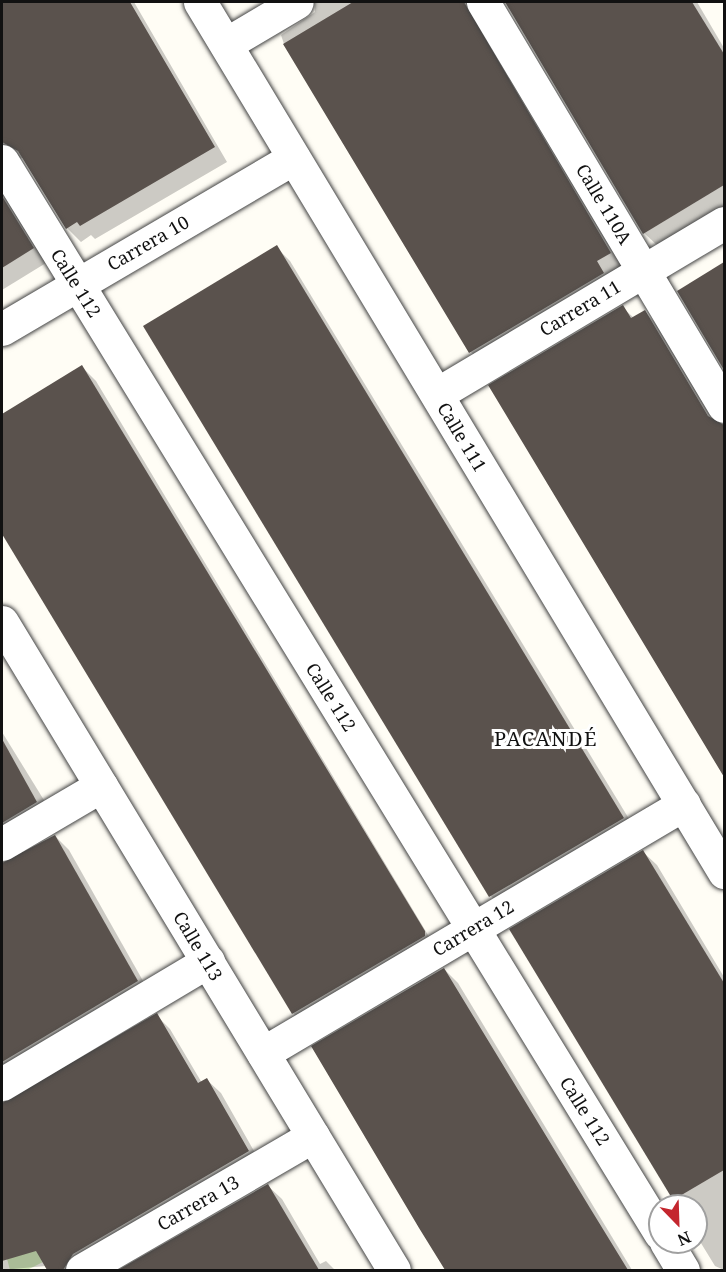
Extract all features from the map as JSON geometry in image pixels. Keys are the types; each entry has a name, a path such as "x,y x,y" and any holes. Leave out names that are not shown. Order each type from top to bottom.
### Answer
{"street":[{"name":"Calle 111","path":"200,2 724,872"},
{"path":"226,44 297,2"},
{"name":"Calle 110A","path":"483,2 724,406"},
{"name":"Carrera 10","path":"2,329 294,158"},
{"name":"Calle 112","path":"2,161 648,1213"},
{"name":"Carrera 11","path":"436,394 724,223"},
{"name":"Calle 113","path":"2,622 394,1270"},
{"path":"2,844 100,786"},
{"name":"Carrera 12","path":"263,1053 684,804"},
{"path":"2,1084 208,962"},
{"name":"Carrera 13","path":"82,1270 313,1136"},
{"path":"673,1254 683,1270"}],"green space":[{"path":"4,1194 43,1262 27,1270 10,1270 2,1240"}],"building":[{"path":"2,2 130,2 215,147 80,226 77,222 66,229 18,151 2,142"},
{"path":"353,2 464,2 611,253 597,261 604,273 469,353 283,44"},
{"path":"505,2 692,2 724,54 724,185 643,234"},
{"path":"2,196 34,248 2,268"},
{"path":"277,245 624,818 489,897 143,326"},
{"path":"724,262 724,370 677,291"},
{"path":"623,305 631,318 645,310 708,416 724,425 724,777 488,385"},
{"path":"82,365 425,931 425,936 292,1014 2,534 2,414"},
{"path":"2,739 37,802 2,823"},
{"path":"55,835 138,981 2,1062 2,863"},
{"path":"643,850 724,983 724,1170 683,1194 669,1194 509,929"},
{"path":"444,968 628,1270 445,1270 419,1228 311,1046"},
{"path":"157,1013 198,1083 207,1078 249,1151 73,1254 63,1270 47,1270 36,1251 2,1261 2,1103"},
{"path":"268,1184 319,1270 118,1270"}],"district":[{"name":"PACANDÉ","path":"546,738"}]}
